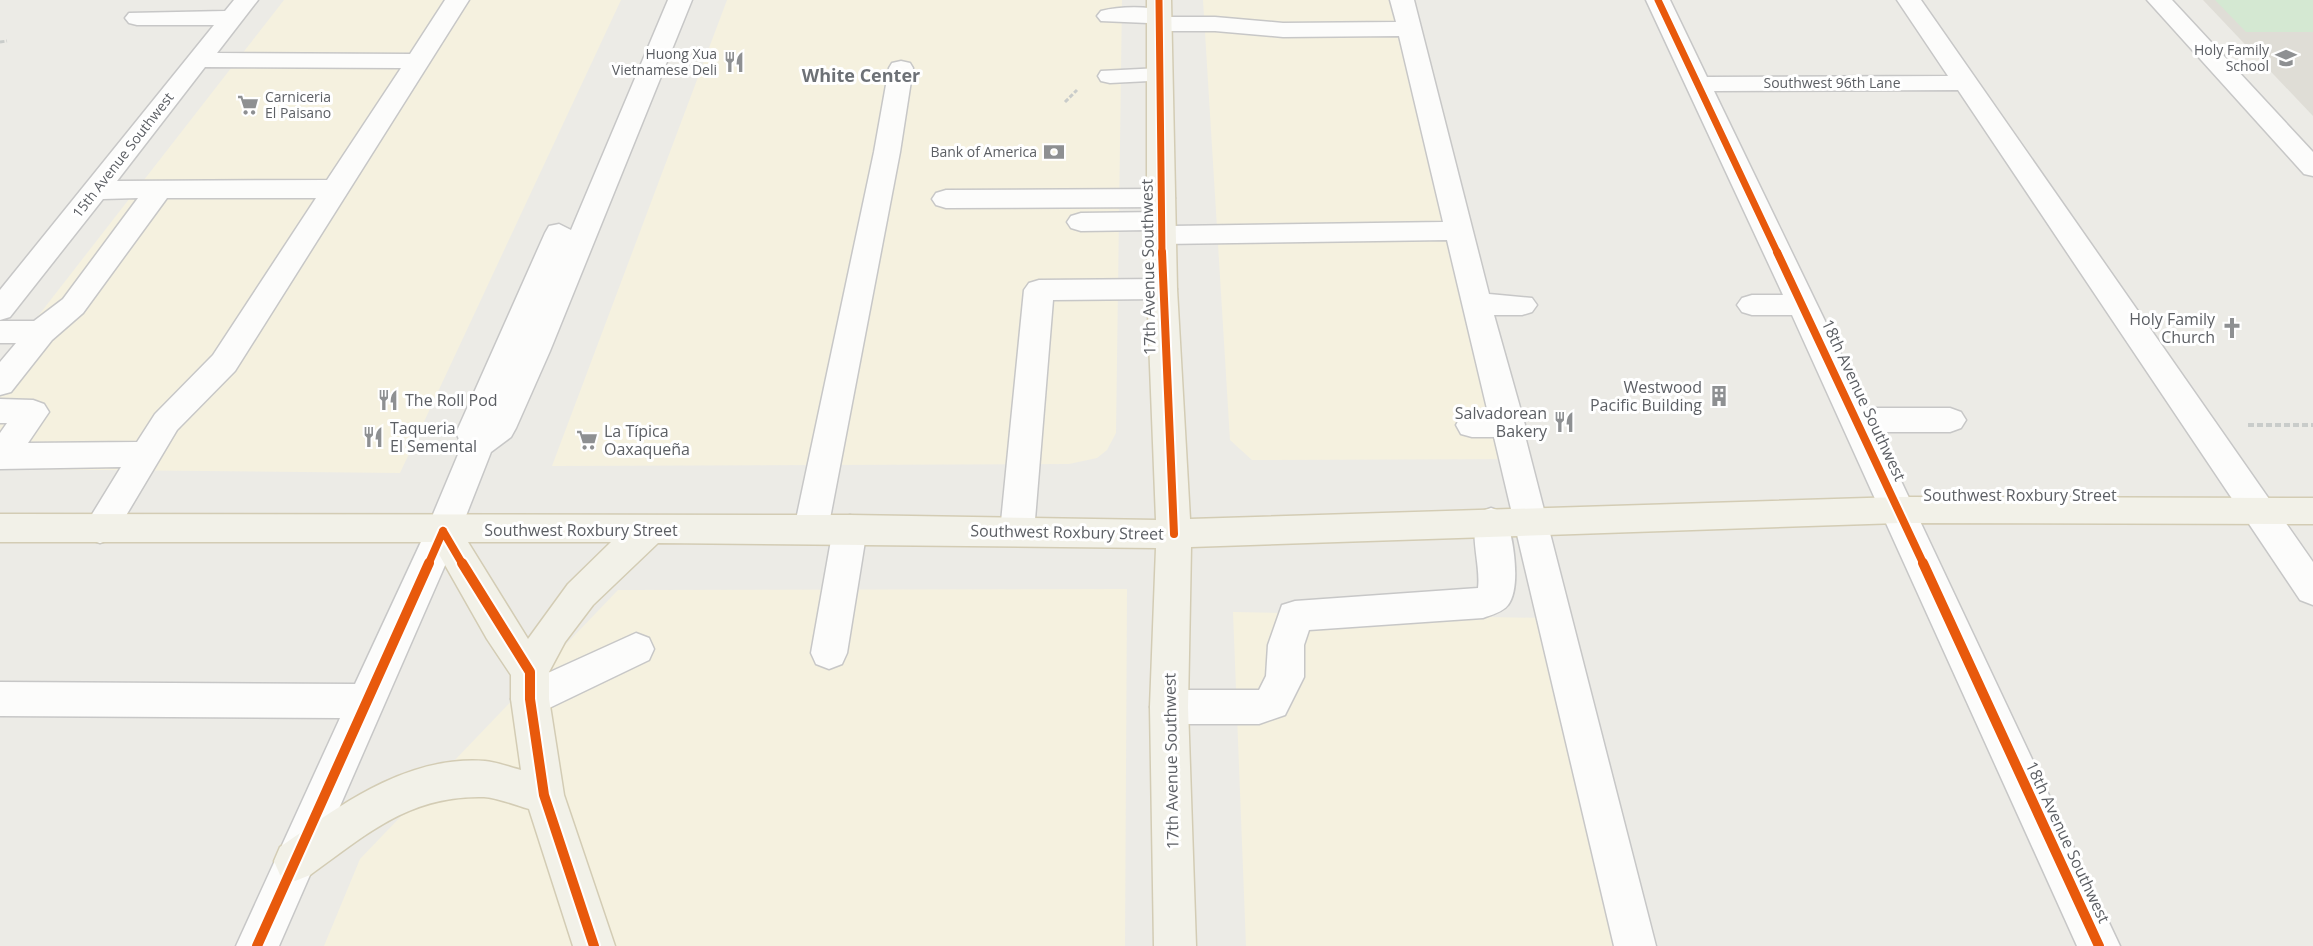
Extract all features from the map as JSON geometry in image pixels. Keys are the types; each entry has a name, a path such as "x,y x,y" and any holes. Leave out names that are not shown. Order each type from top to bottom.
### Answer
{"main road":[{"name":"17th Avenue Southwest","path":"1159,14 1162,289 1174,534 1169,707 1175,946"},
{"name":"Southwest Roxbury Street","path":"0,528 443,531 850,529 1174,534 1899,510 2313,511"},
{"path":"443,531 500,628 530,686 544,795 594,946"},
{"path":"530,686 559,618 598,576 648,531"},
{"path":"295,861 372,807 434,782 486,779 544,795"}],"street":[{"path":"100,529 166,422 224,363 457,0"},
{"path":"478,445 472,433 660,0"},
{"path":"257,946 443,531 478,445 500,428 514,398 680,0"},
{"name":"18th Avenue Southwest","path":"1658,0 1899,510 2099,946"},
{"path":"1910,0 1966,83 2150,372 2313,590"},
{"path":"2159,0 2304,148 2313,168"},
{"path":"137,18 239,9"},
{"name":"15th Avenue Southwest","path":"0,310 12,280 96,189 239,9"},
{"path":"1109,16 1159,14 1215,24 1283,30 1406,14 1509,425 1635,946"},
{"path":"198,60 418,61"},
{"path":"811,529 887,152 901,68"},
{"path":"1110,76 1160,75"},
{"name":"Southwest 96th Lane","path":"1698,84 1966,83"},
{"path":"96,189 336,189"},
{"path":"0,384 40,332 73,306 159,189"},
{"path":"951,204 1460,231"},
{"path":"1081,222 1161,215"},
{"path":"1017,532 1039,290 1162,289"},
{"path":"1478,304 1522,304"},
{"path":"1752,304 1802,304"},
{"path":"0,332 40,332"},
{"path":"0,411 33,412 1,455"},
{"path":"1857,420 1950,420"},
{"path":"1472,425 1509,425"},
{"path":"1,455 146,454"},
{"path":"1169,707 1259,707 1272,703 1285,676 1286,645 1294,616 1483,603 1495,596 1498,571 1491,522"},
{"path":"829,653 850,529"},
{"path":"530,686 636,649"},
{"path":"0,699 366,701"}],"path":[{"path":"0,42 7,41"},
{"path":"1065,102 1082,85"},
{"path":"2243,425 2313,425"}],"shaded area":[{"path":"284,0 621,0 400,473 0,469 0,365"},
{"path":"727,0 1122,0 1116,433 1107,450 1097,458 1069,464 552,466"},
{"path":"1203,0 1415,0 1532,459 1252,460 1230,440"},
{"name":"Holy Family School","path":"2203,0 2313,0 2313,116"},
{"path":"1127,589 1125,946 324,946 360,859 618,590"},
{"path":"1233,612 1545,618 1619,946 1246,946"}],"green space":[{"path":"2215,0 2313,0 2313,32 2246,32"}],"cycle path":[{"path":"1159,0 1162,289 1174,534"},
{"path":"1658,0 1899,510 2099,946"},
{"path":"443,531 500,628 530,672 530,699 544,795 594,946"},
{"path":"257,946 443,531"}],"place":[{"name":"Holy Family School","path":"2286,58"},
{"name":"Huong Xua Vietnamese Deli","path":"734,62"},
{"name":"Carniceria El Paisano","path":"248,105"},
{"name":"Bank of America","path":"1054,152"},
{"name":"Holy Family Church","path":"2232,328"},
{"name":"Westwood Pacific Building","path":"1719,396"},
{"name":"The Roll Pod","path":"388,400"},
{"name":"Salvadorean Bakery","path":"1564,422"},
{"name":"Taqueria El Semental","path":"373,437"},
{"name":"La Típica Oaxaqueña","path":"587,440"}],"district":[{"name":"White Center","path":"861,76"}]}
